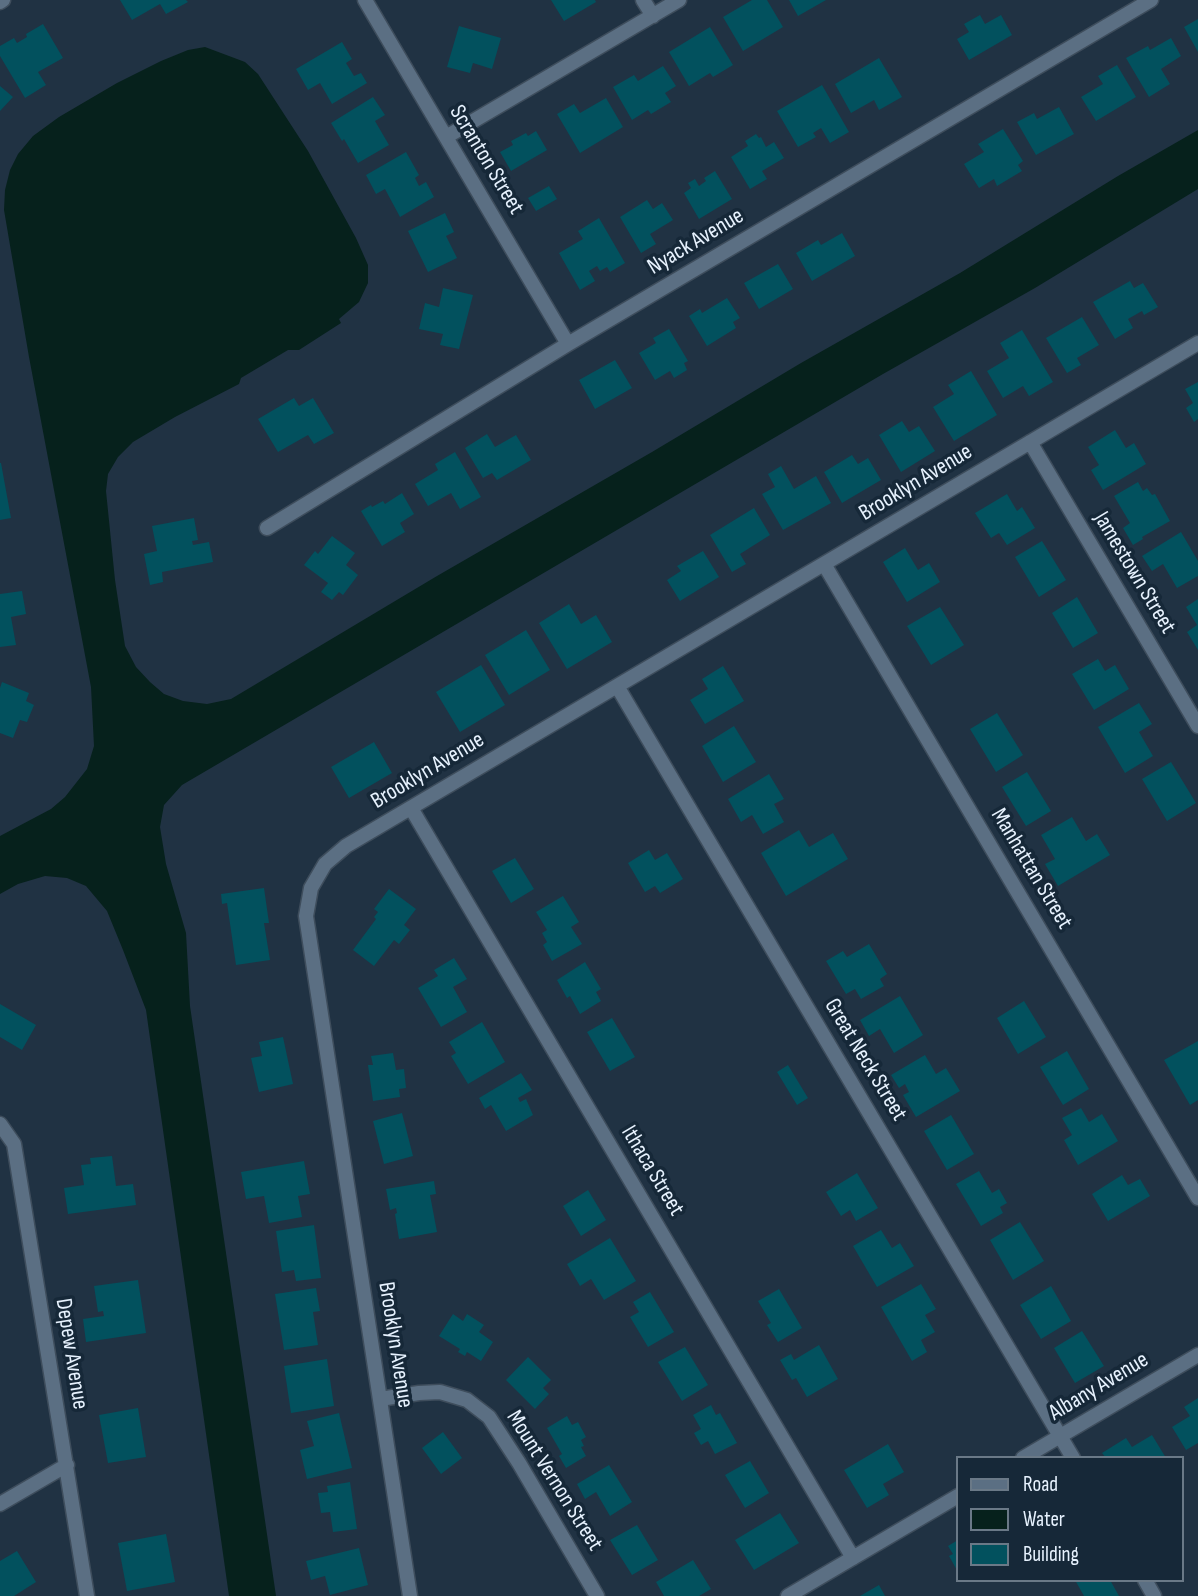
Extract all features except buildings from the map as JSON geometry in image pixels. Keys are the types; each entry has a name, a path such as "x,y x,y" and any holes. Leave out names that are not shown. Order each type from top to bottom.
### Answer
{"street":[{"name":"Scranton Street","path":"365,0 568,344"},
{"path":"643,0 653,16"},
{"path":"446,138 679,0"},
{"name":"Nyack Avenue","path":"267,528 568,344 1151,0"},
{"name":"Brooklyn Avenue","path":"410,1596 306,916 311,888 325,864 346,846 1198,344"},
{"name":"Jamestown Street","path":"1030,442 1198,726"},
{"name":"Manhattan Street","path":"824,564 1198,1198"},
{"name":"Great Neck Street","path":"617,686 1072,1456"},
{"name":"Ithaca Street","path":"411,808 853,1558"},
{"name":"Depew Avenue","path":"0,1124 14,1144 87,1596"},
{"name":"Albany Avenue","path":"1026,1456 1198,1354"},
{"name":"Mount Vernon Street","path":"380,1399 440,1392 467,1400 489,1417 597,1596"},
{"path":"0,1504 66,1465"},
{"path":"788,1596 956,1497"}],"water":[{"path":"205,47 245,62 258,74 308,151 368,265 368,283 359,302 339,319 341,323 299,350 288,350 241,378 239,384 133,442 118,457 108,474 106,491 125,646 136,667 164,694 183,701 207,704 231,699 801,363 960,273 1198,130 1198,189 1035,288 883,374 182,785 164,805 160,827 166,864 186,933 190,1006 276,1596 229,1596 146,1010 123,950 107,911 86,886 67,878 45,876 18,884 0,894 0,836 51,809 65,797 87,769 94,746 91,687 29,357 4,210 5,190 18,154 33,136 59,117 161,61 188,50"}]}
